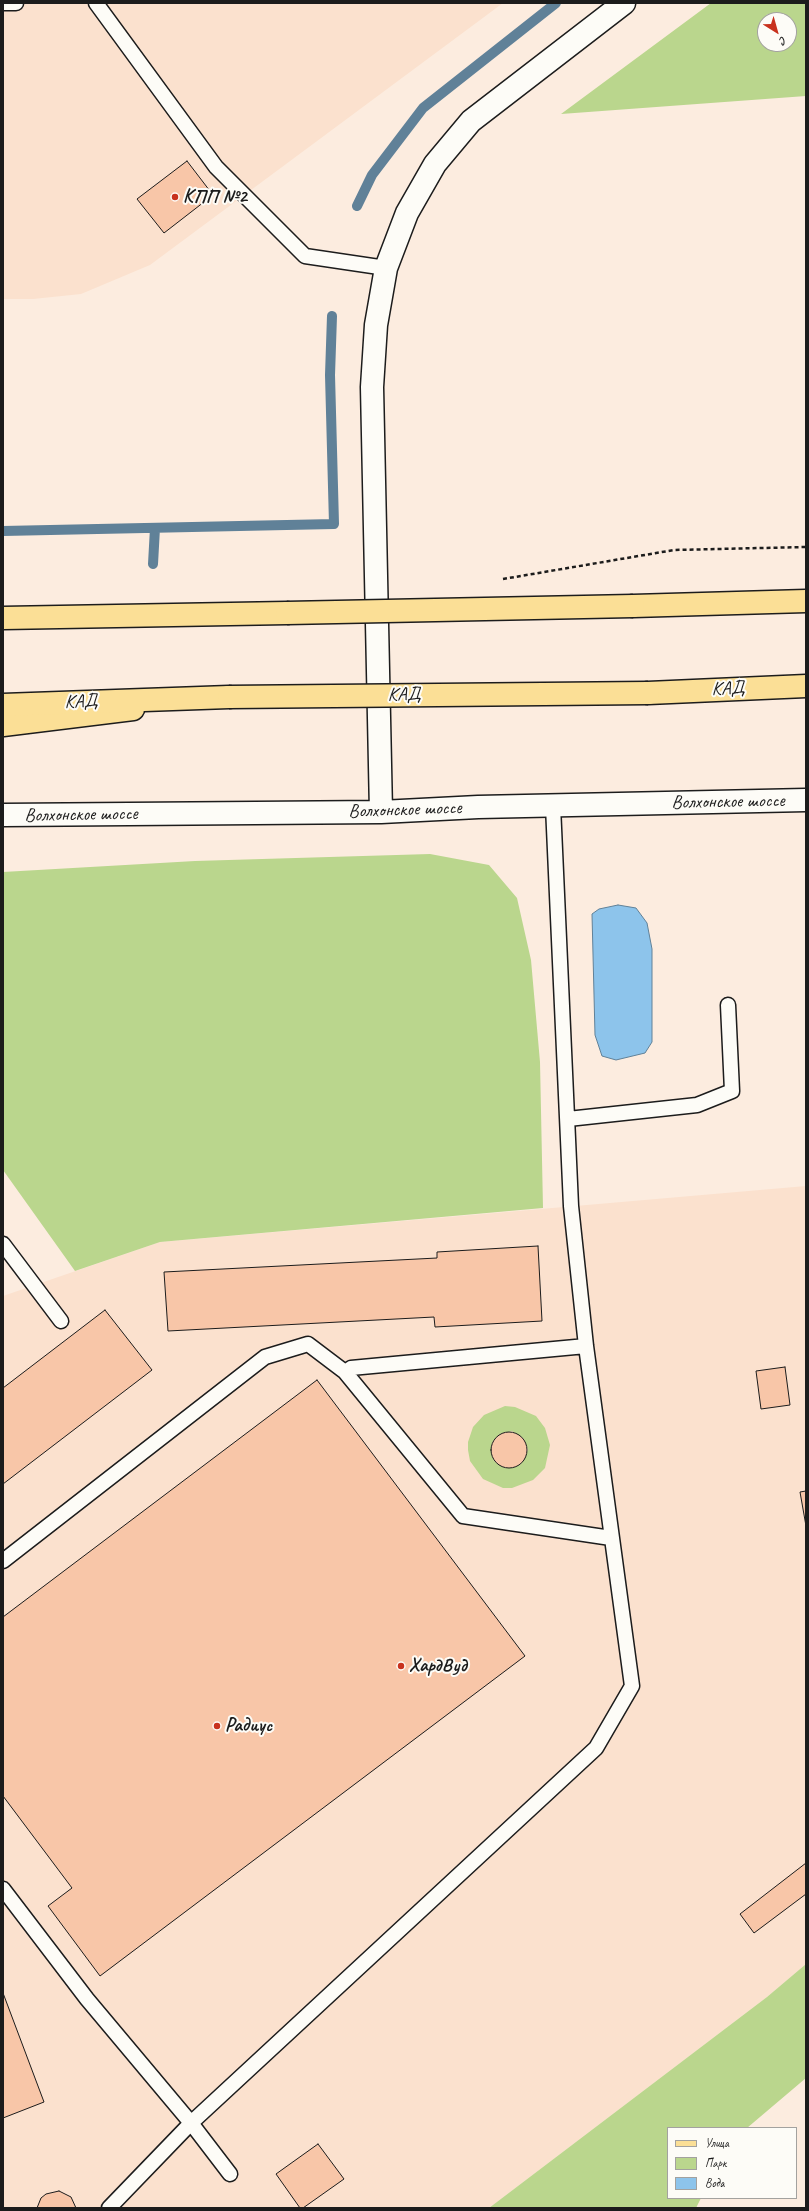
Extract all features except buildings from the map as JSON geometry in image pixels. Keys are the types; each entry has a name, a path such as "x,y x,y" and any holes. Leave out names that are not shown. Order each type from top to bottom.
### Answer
{"main road":[{"path":"3,618 633,606 806,601"},
{"name":"КАД","path":"3,705 230,697 648,693 806,686"},
{"path":"3,725 230,697"}],"street":[{"path":"381,812 372,387 376,325 386,268 407,213 435,164 471,121 624,3"},
{"name":"Волхонское шоссе","path":"3,815 381,812 806,800"}],"lane":[{"path":"3,4 16,3"},
{"path":"96,3 216,167 305,256 386,268"},
{"path":"109,2208 191,2123 596,1748 632,1686 586,1346 571,1206 553,806"},
{"path":"568,1119 697,1105 732,1091 728,1005"},
{"path":"3,1244 61,1321"},
{"path":"3,1561 265,1357 308,1344 345,1372 463,1516 611,1538"},
{"path":"345,1372 351,1368 586,1346"},
{"path":"3,1889 87,1999 191,2123 230,2174"}],"path":[{"path":"495,580 674,550 806,547"}],"shaded area":[{"path":"3,3 503,3 150,265 81,294 33,299 3,299"},
{"path":"806,1186 806,1964 767,1997 489,2208 3,2208 3,1296 160,1242"}],"green space":[{"path":"711,3 806,3 806,96 561,114"},
{"path":"430,854 489,865 517,898 531,960 540,1062 543,1208 160,1242 75,1271 3,1170 3,872 195,861"},
{"path":"505,1406 515,1407 536,1416 545,1428 550,1445 545,1468 533,1480 512,1488 503,1488 483,1479 470,1461 468,1442 473,1427 484,1415","holes":["512,1431 524,1439 528,1450 520,1465 507,1468 494,1461 491,1447 493,1441 500,1434"]},
{"path":"806,1964 806,2078 748,2127 667,2127 667,2199 700,2199 696,2208 489,2208 767,1997"}],"water":[{"path":"618,905 636,908 647,923 652,949 652,1042 645,1053 616,1060 602,1056 595,1035 592,914 599,909"}],"waterway":[{"path":"357,206 372,175 423,108 556,3"},
{"path":"3,531 334,524 330,375 332,316"},
{"path":"153,564 155,528"}],"place":[{"name":"КПП №2","path":"175,197"},
{"name":"ХардВуд","path":"401,1666"},
{"name":"Радиус","path":"217,1726"}]}
